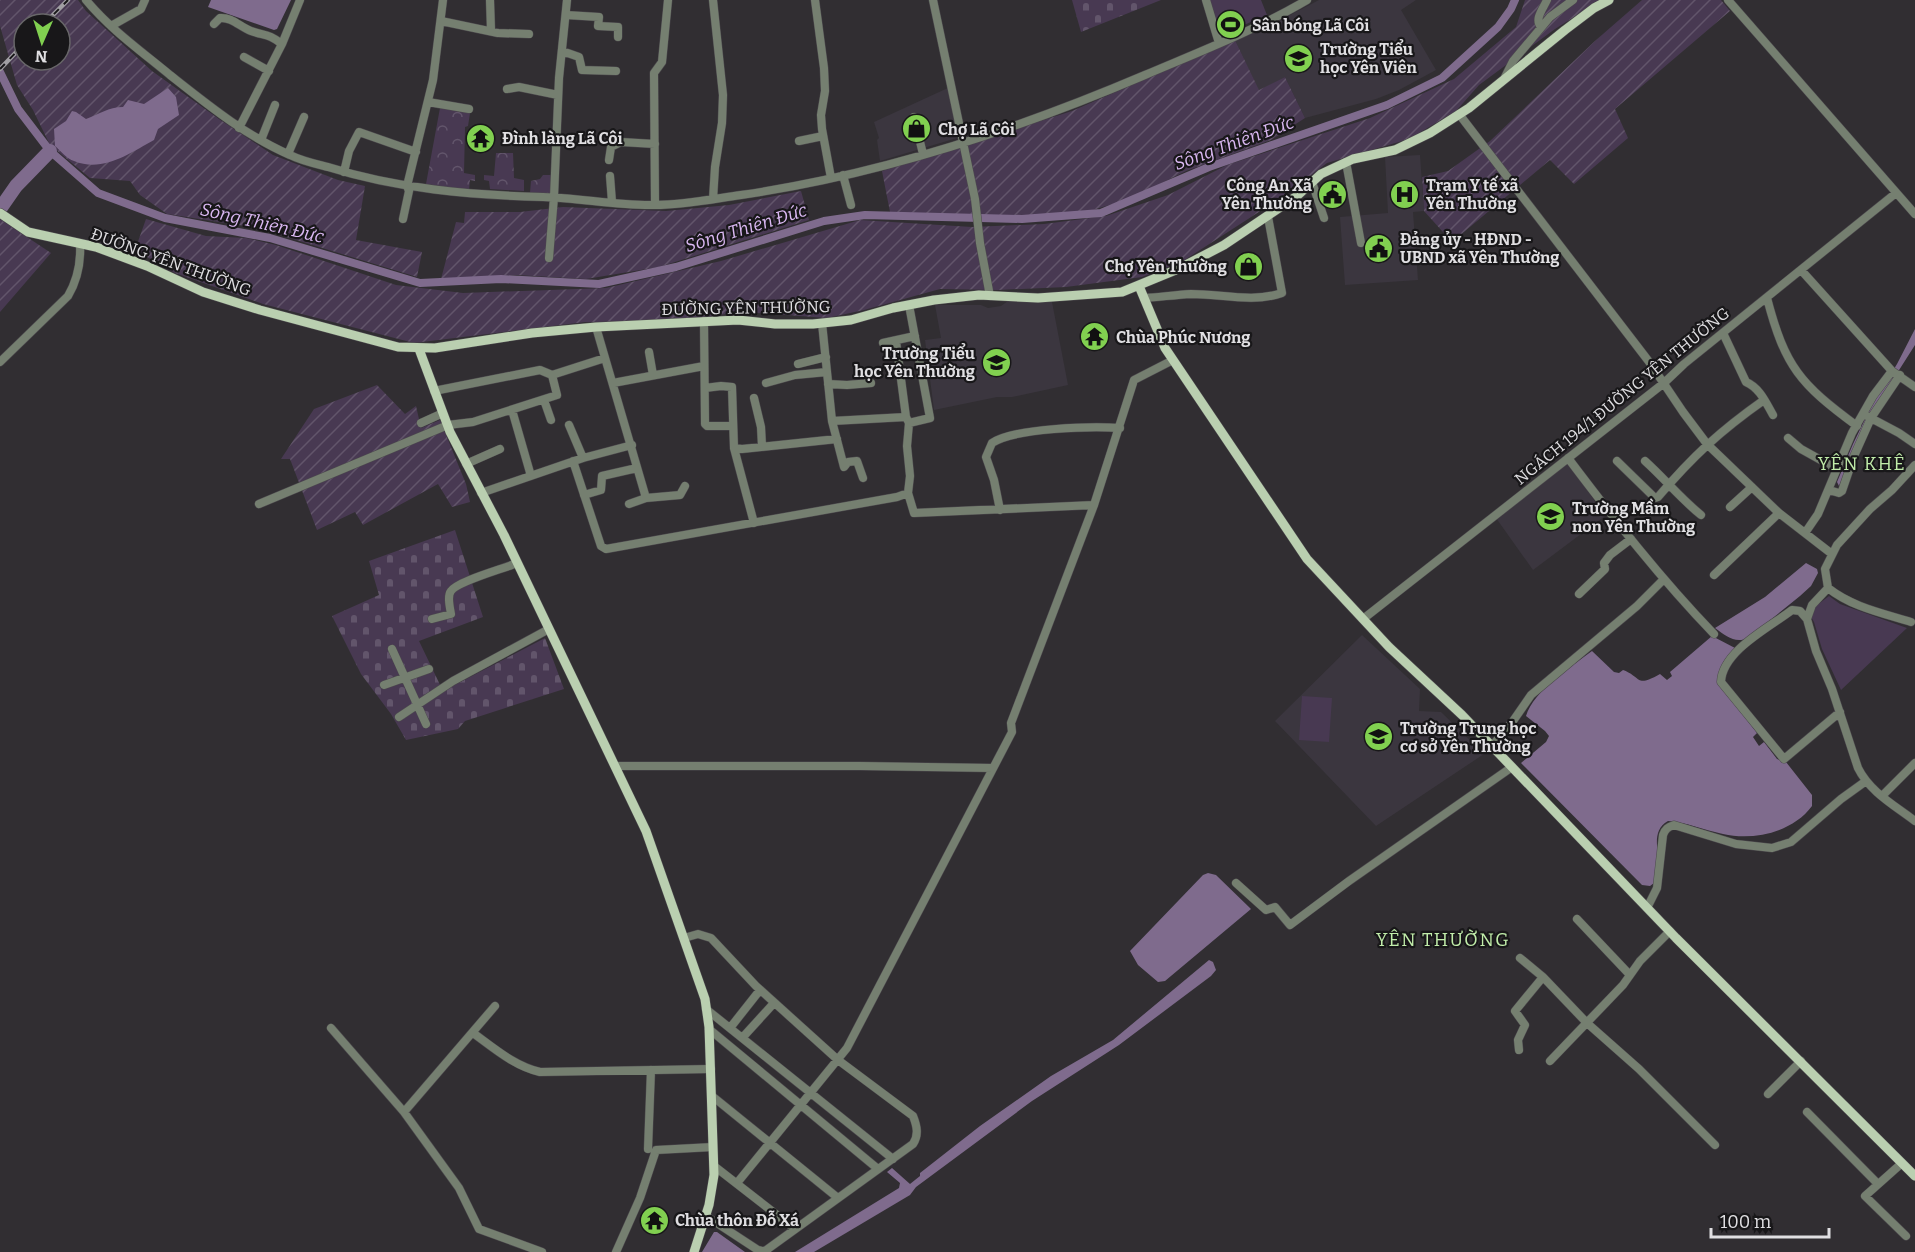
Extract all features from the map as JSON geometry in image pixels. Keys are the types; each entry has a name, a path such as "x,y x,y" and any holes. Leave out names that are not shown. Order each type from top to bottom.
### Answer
{"main road":[{"name":"ĐƯỜNG YÊN THƯỜNG","path":"1,214 28,232 96,247 147,266 203,292 260,310 398,346 419,349 532,333 596,327 738,320 775,324 822,323 851,320 909,304 934,300 990,296 1038,298 1122,292 1206,255 1268,217 1297,196 1321,174 1353,159 1395,150 1430,133 1459,114 1587,14 1609,0"},
{"path":"1139,286 1165,348 1307,558 1389,647 1512,766 1670,931 1915,1176"},
{"path":"419,349 448,425 512,565 549,629 645,831 705,999 709,1029 714,1175 706,1216 694,1252"}],"street":[{"path":"86,0 101,18 239,128 288,154 344,172 407,186 480,195 554,197 655,205 713,199 831,178 963,142 1077,104 1219,43 1307,0"},
{"path":"111,26 141,9 145,0"},
{"path":"239,128 282,44 300,0"},
{"path":"403,219 409,193 407,186 428,102 443,0"},
{"path":"490,0 491,30"},
{"path":"549,258 558,95 567,0"},
{"path":"655,205 654,73 662,62 668,0"},
{"path":"713,199 723,95 714,0"},
{"path":"815,0 824,68 825,91 821,115 831,178"},
{"path":"933,0 963,142 990,296"},
{"path":"1206,0 1219,43"},
{"path":"1542,27 1538,18 1547,0"},
{"path":"1505,77 1513,61 1550,17 1573,0"},
{"path":"1728,0 1915,214"},
{"path":"566,15 599,17 598,26 618,27 618,37"},
{"path":"214,24 220,18 229,19 251,31 270,35 282,44"},
{"path":"441,21 498,33 529,34"},
{"path":"562,51 579,57 582,70 616,71"},
{"path":"244,57 268,71"},
{"path":"507,89 519,87 558,95"},
{"path":"428,102 469,109"},
{"path":"261,140 275,105"},
{"path":"1459,114 1664,383 1707,444 1779,513 1832,554"},
{"path":"288,154 304,117"},
{"path":"914,117 923,154"},
{"path":"344,172 349,151 359,132 416,152"},
{"path":"799,141 823,136"},
{"path":"609,160 611,147 621,142 655,144"},
{"path":"1346,162 1361,243"},
{"path":"843,175 851,205"},
{"path":"610,176 612,202"},
{"path":"1312,182 1324,218"},
{"name":"NGÁCH 194/1 ĐƯỜNG YÊN THƯỜNG","path":"1363,619 1664,383 1896,192"},
{"path":"1144,298 1192,294 1249,298 1275,296 1282,293 1268,217"},
{"path":"0,362 68,296 75,283 81,261 80,244"},
{"path":"1801,270 1896,373 1915,387"},
{"path":"1767,298 1783,351 1798,375 1828,405 1857,426"},
{"path":"832,421 930,418 909,304"},
{"path":"704,321 704,408 707,426 733,426"},
{"path":"822,323 832,421 844,467 848,462 857,461 863,478"},
{"path":"596,327 646,498"},
{"path":"1723,333 1746,382 1753,385 1773,415"},
{"path":"883,343 915,336"},
{"path":"896,341 908,420 907,446 910,476 908,493 914,513 1095,505"},
{"path":"649,352 653,375"},
{"path":"798,364 826,357"},
{"path":"434,391 540,370 552,375 605,358"},
{"path":"737,1184 847,1048 891,967 1012,732 1011,723 1095,505 1134,381 1173,360"},
{"path":"613,383 704,366"},
{"path":"766,383 795,375 827,372"},
{"path":"1805,533 1818,514 1857,426 1867,416 1896,373"},
{"path":"259,504 448,425 473,422 557,395 552,375"},
{"path":"828,384 848,386 871,383"},
{"path":"705,388 732,387 734,448 754,523"},
{"path":"754,398 761,427 762,446"},
{"path":"544,400 551,420"},
{"path":"1617,461 1655,498 1707,444 1764,400"},
{"path":"512,410 531,476"},
{"path":"421,423 443,413"},
{"path":"1867,416 1915,444"},
{"path":"1829,490 1839,493 1842,491 1867,416"},
{"path":"569,425 582,458"},
{"path":"1000,510 994,480 986,457 992,443 1011,436 1037,432 1101,427 1120,428"},
{"path":"1788,438 1801,449 1837,470"},
{"path":"734,448 837,439"},
{"path":"481,493 582,458 632,445"},
{"path":"466,464 500,449"},
{"path":"1568,458 1664,579 1714,634"},
{"path":"573,461 601,546 606,549 897,497 908,493"},
{"path":"1645,461 1665,479 1681,499 1701,515"},
{"path":"1911,622 1854,605 1842,599 1828,588 1824,569 1837,545 1915,465"},
{"path":"584,495 601,490 602,476 637,468"},
{"path":"629,504 646,498 680,495 685,486"},
{"path":"1730,507 1752,487"},
{"path":"1714,575 1779,513"},
{"path":"1579,594 1605,569 1604,563 1610,555 1631,539"},
{"path":"432,619 451,614 449,594 452,589 467,581 512,565"},
{"path":"1492,746 1514,721 1531,695 1637,606 1664,579"},
{"path":"1807,618 1812,604 1828,588"},
{"path":"1840,712 1784,759 1721,682 1725,665 1732,656 1792,610 1800,612 1807,618 1816,651 1840,712 1858,768 1866,782 1915,821"},
{"path":"399,717 453,681 549,629"},
{"path":"392,649 426,724"},
{"path":"384,686 429,669"},
{"path":"1882,796 1915,763"},
{"path":"615,766 993,768"},
{"path":"1236,883 1266,910 1275,907 1290,925 1349,880 1512,766"},
{"path":"1648,906 1657,888 1663,835 1670,826 1674,825 1736,844 1772,848 1791,842 1841,799 1866,782"},
{"path":"1577,919 1630,975"},
{"path":"1550,1060 1587,1023 1640,961 1670,931"},
{"path":"684,939 698,934 711,938 760,990 838,1060 913,1116 917,1128 913,1144 766,1251 758,1250 706,1216"},
{"path":"1520,958 1543,977 1587,1023 1639,1069 1715,1145"},
{"path":"1518,1050 1518,1040 1525,1025 1515,1011 1543,977"},
{"path":"730,1028 760,990"},
{"path":"742,1037 774,1002"},
{"path":"404,1112 495,1006"},
{"path":"706,1009 893,1159"},
{"path":"331,1028 404,1112 459,1188 479,1228 542,1252"},
{"path":"709,1029 878,1169"},
{"path":"473,1033 513,1062 540,1072 711,1069"},
{"path":"1768,1094 1801,1061"},
{"path":"648,1149 651,1070"},
{"path":"712,1096 838,1198"},
{"path":"1807,1112 1877,1183"},
{"path":"616,1252 640,1198 656,1150 713,1147"},
{"path":"1902,1163 1865,1196 1906,1236"},
{"path":"714,1166 795,1229"}],"shaded area":[{"path":"211,0 291,0 277,29 274,30 208,7"},
{"path":"1319,0 1416,0 1401,10 1436,70 1399,90 1376,99 1305,118 1285,77 1259,91 1235,40 1271,25"},
{"name":"Chợ Lã Côi","path":"950,87 959,135 957,138 880,161 877,140 879,138 874,122"},
{"path":"168,88 176,97 179,115 158,129 154,140 126,156 106,163 85,164 69,159 55,146 54,129 66,121 72,111 86,119 108,109 123,107 128,100 144,104"},
{"name":"Đảng ủy - HĐND - UBND xã Yên Thường","path":"1420,155 1424,211 1413,212 1418,280 1345,285 1340,217 1388,213 1385,157"},
{"name":"Trường Tiểu học Yên Thường","path":"1008,301 1052,302 1068,385 934,410 925,340 941,338 935,305 981,305 988,308 1001,306"},
{"path":"1915,329 1915,345 1873,411 1839,486 1837,482 1853,444"},
{"name":"Trường Mầm non Yên Thường","path":"1568,462 1605,516 1533,570 1496,518"},
{"path":"1806,563 1817,569 1818,573 1811,586 1748,638 1735,640 1715,628 1765,597"},
{"name":"Trường Trung học cơ sở Yên Thường","path":"1362,635 1420,689 1419,711 1441,712 1484,754 1376,826 1275,721"},
{"path":"1712,636 1735,648 1723,663 1718,682 1757,733 1753,737 1759,746 1764,742 1777,759 1786,762 1812,795 1812,806 1804,815 1784,828 1760,835 1735,836 1668,821 1658,834 1658,862 1654,883 1650,886 1642,885 1521,763 1546,742 1549,736 1526,716 1530,706 1545,688 1592,651 1614,672 1619,673 1623,670 1642,681 1660,674 1667,680 1672,676 1670,672"},
{"path":"1208,873 1216,875 1251,909 1165,981 1158,982 1138,965 1130,951 1203,875"},
{"path":"1209,960 1213,962 1216,970 1211,976 1119,1045 1032,1101 916,1187 910,1195 814,1252 795,1252 899,1188 900,1183 887,1172 892,1168 910,1184 920,1176 920,1173 980,1126 1051,1076 1113,1040"},
{"path":"714,1232 717,1232 745,1252 702,1252"}],"green space":[{"path":"0,0 78,0 86,11 152,71 273,155 338,180 365,186 356,240 422,252 417,277 257,228 167,214 140,195 130,181 90,178 50,145 33,110 17,85 13,72 72,72 72,12 12,12 12,68 0,26"},
{"path":"1072,0 1161,0 1081,32"},
{"name":"Sân bóng Lã Côi","path":"1210,0 1261,0 1267,15 1221,35"},
{"path":"1525,0 1601,0 1555,29 1479,85 1456,111 1409,139 1327,163 1285,195 1183,261 1142,277 1066,287 998,290 940,289 827,318 743,312 669,321 585,322 414,343 263,304 175,273 135,250 146,219 206,236 246,238 276,245 396,285 463,293 606,288 721,261 860,220 972,227 1044,224 1106,216 1168,195 1227,165 1370,118 1454,79 1516,27"},
{"path":"1642,0 1721,0 1730,11 1615,109 1628,138 1574,184 1550,160 1452,242 1424,211 1422,177 1448,171 1490,141 1595,41"},
{"path":"1235,40 1259,90 1285,77 1305,118 1271,140 1186,171 1129,199 1093,210 1021,217 890,212 882,171 1072,111"},
{"path":"440,108 470,113 468,126 465,127 464,173 475,175 475,181 470,180 469,190 426,184"},
{"path":"496,153 513,153 514,178 524,180 524,191 490,189 489,181 484,180 484,175 494,176"},
{"path":"543,175 553,175 554,194 530,193 531,181 540,179"},
{"path":"801,191 809,220 659,267 586,279 516,275 441,279 456,222 464,223 465,212 520,212 563,207 666,211 729,205"},
{"path":"0,219 51,253 0,312"},
{"path":"377,385 405,414 416,406 421,428 440,420 466,484 470,502 452,507 438,484 363,525 355,512 317,530 290,459 281,459 314,409"},
{"path":"455,530 483,617 419,641 443,691 545,638 564,689 465,721 458,729 406,740 391,714 361,674 332,616 379,595 369,561"},
{"path":"1829,596 1840,604 1907,628 1841,690 1808,612"},
{"path":"1302,696 1332,698 1329,742 1299,740"}],"waterway":[{"name":"Sông Thiên Đức","path":"0,72 18,109 50,151 98,193 165,218 270,238 420,283 501,279 599,284 676,267 824,221 865,215 1022,219 1101,213 1209,167 1387,105 1442,78 1498,27 1515,0"},
{"path":"0,209 16,186 50,151"}],"railway":[{"path":"56,12 68,0"},
{"path":"0,69 12,56"}],"place":[{"name":"Sân bóng Lã Côi","path":"1231,25"},
{"name":"Trường Tiểu học Yên Viên","path":"1299,58"},
{"name":"Chợ Lã Côi","path":"917,129"},
{"name":"Đình làng Lã Côi","path":"481,138"},
{"name":"Công An Xã Yên Thường","path":"1333,194"},
{"name":"Trạm Y tế xã Yên Thường","path":"1405,194"},
{"name":"Đảng ủy - HĐND - UBND xã Yên Thường","path":"1379,248"},
{"name":"Chợ Yên Thường","path":"1248,266"},
{"name":"Chùa Phúc Nương","path":"1095,337"},
{"name":"Trường Tiểu học Yên Thường","path":"996,362"},
{"name":"Trường Mầm non Yên Thường","path":"1551,517"},
{"name":"Trường Trung học cơ sở Yên Thường","path":"1379,737"},
{"name":"Chùa thôn Đỗ Xá","path":"654,1220"}],"district":[{"name":"YÊN KHÊ","path":"1862,464"},
{"name":"YÊN THƯỜNG","path":"1443,940"}]}
